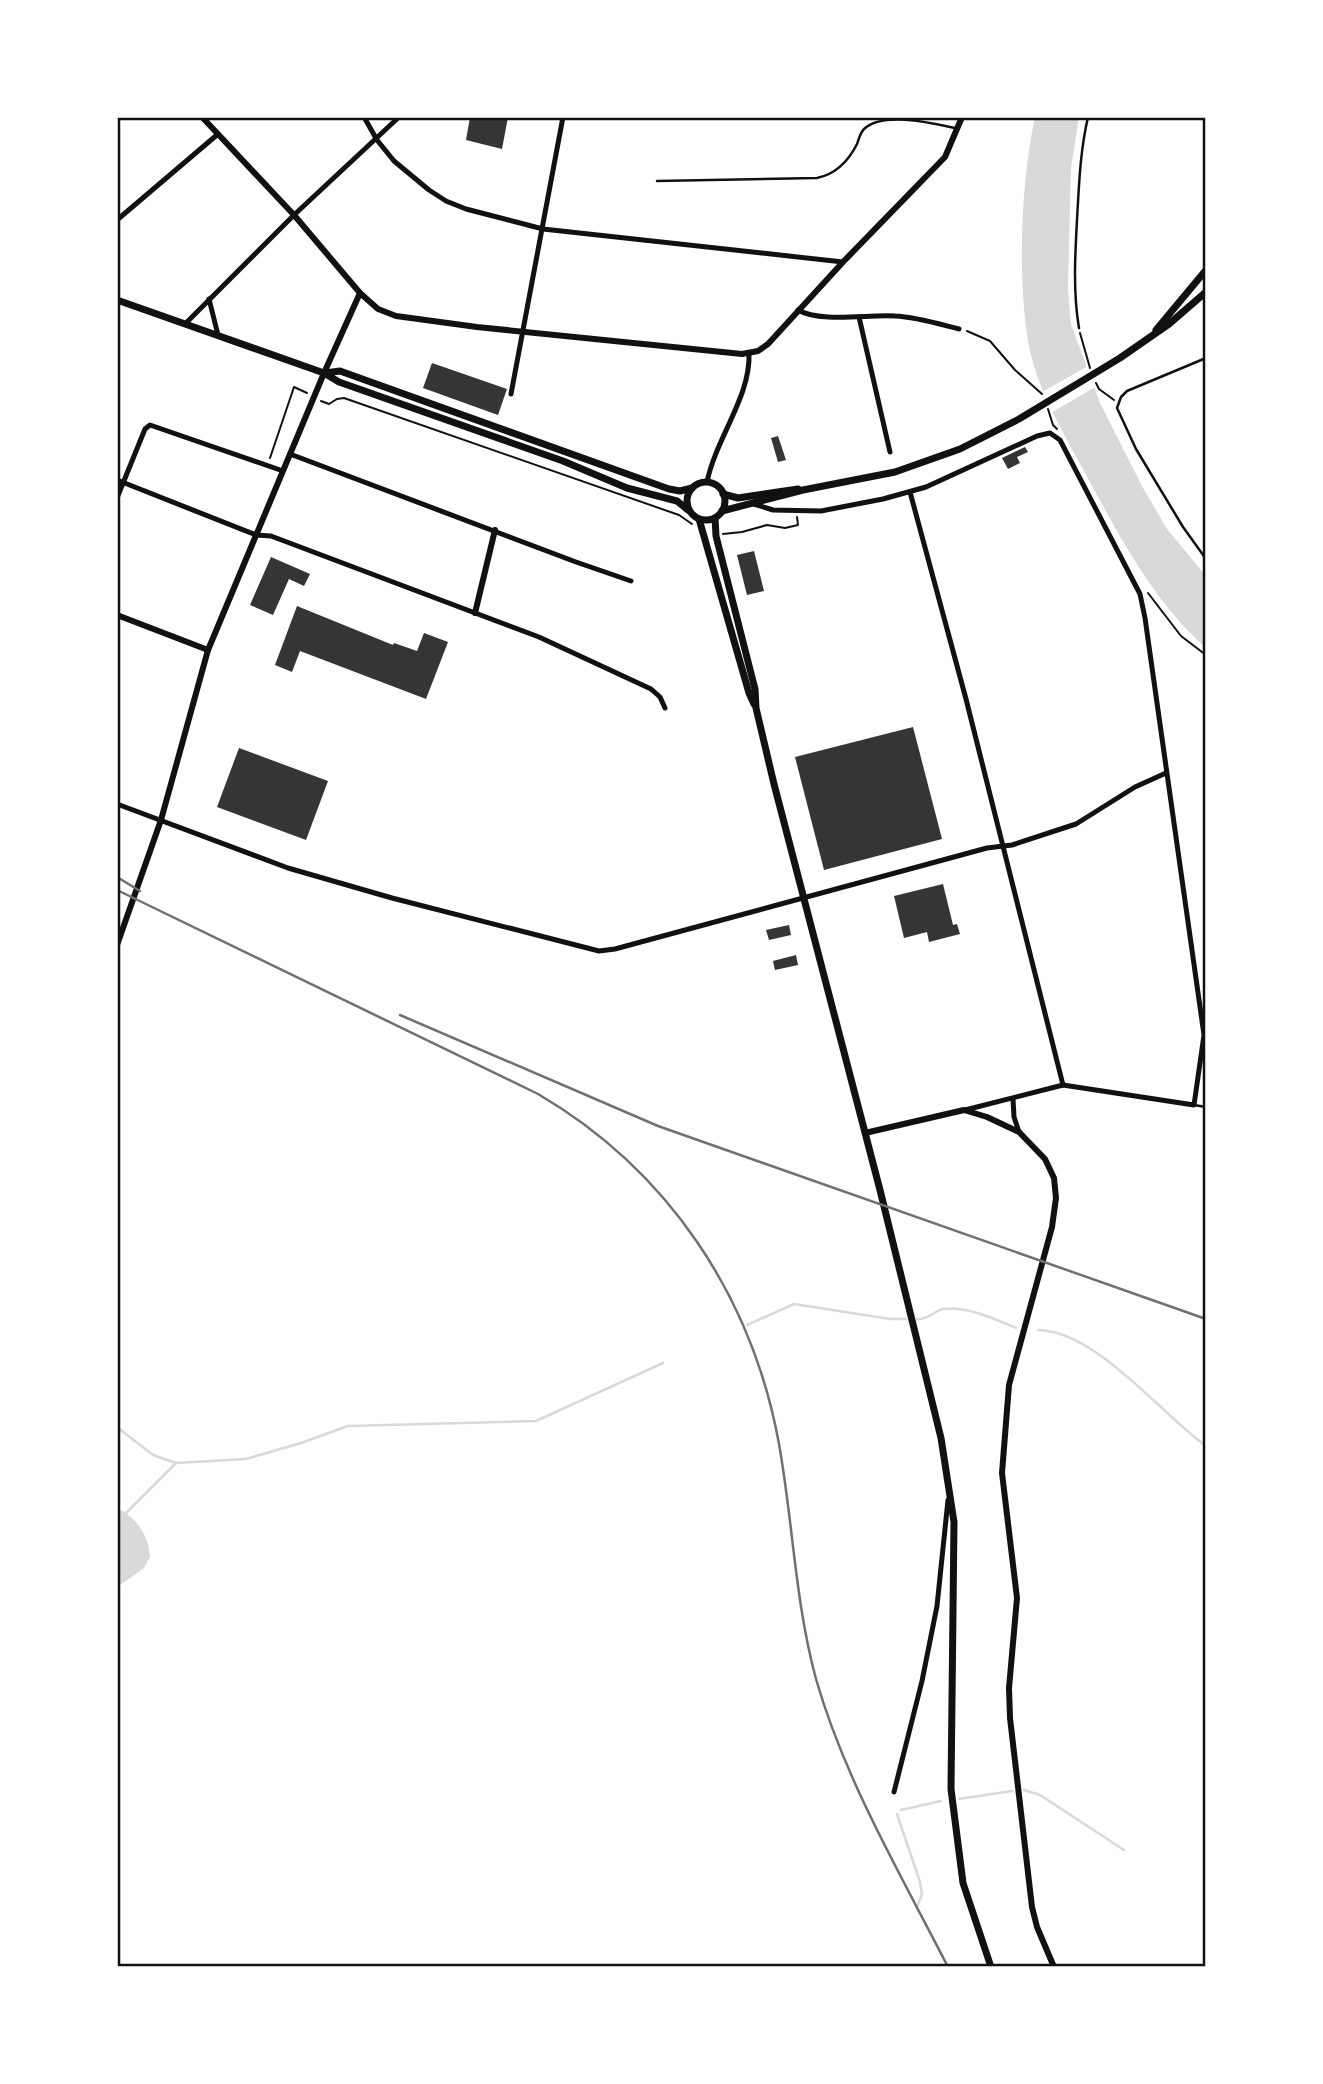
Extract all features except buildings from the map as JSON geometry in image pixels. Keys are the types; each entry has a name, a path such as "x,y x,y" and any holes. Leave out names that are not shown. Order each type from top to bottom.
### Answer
{"main road":[{"path":"1149,338 1206,270"},
{"path":"722,511 803,490 875,477 922,463 978,441 1043,405 1149,338 1180,316 1206,292"},
{"path":"117,300 563,461 627,488 677,501 699,519 710,520 722,511 725,500 723,494 718,486 707,482 680,491 669,489 340,371 324,373"},
{"path":"688,510 687,498 692,488"},
{"path":"723,494 738,498 788,489 803,490"},
{"path":"715,518 716,536 755,689 756,708"},
{"path":"699,519 749,693 756,708 941,1438 954,1522 951,1788 963,1883 990,1967"}],"street":[{"path":"202,117 294,215 373,306 396,316 727,353 749,353 765,347 945,157 962,117"},
{"path":"364,117 377,140 394,161 446,201 466,209 542,229 843,262"},
{"path":"186,323 294,215 399,117"},
{"path":"511,394 563,117"},
{"path":"117,220 218,134"},
{"path":"117,945 161,820 208,650 360,293"},
{"path":"209,299 218,335"},
{"path":"798,310 812,314 859,317 896,316 959,329"},
{"path":"859,317 890,452"},
{"path":"707,482 720,441 748,379 749,353"},
{"path":"117,498 121,481 145,429 150,425 283,471"},
{"path":"754,504 765,508 796,511 828,510 910,492 1041,434 1053,434 1060,440 1140,594 1146,618 1204,1035 1194,1105 1063,1085 865,1133"},
{"path":"290,454 576,562 631,580"},
{"path":"121,481 256,535 271,536 540,637 639,682 660,697 665,708"},
{"path":"910,492 966,699 1063,1085"},
{"path":"475,613 495,530"},
{"path":"117,615 208,650"},
{"path":"117,804 288,868 392,898 599,951 804,899 987,848 1012,845 1076,824 1135,787 1166,773"},
{"path":"1013,1099 1014,1117 1019,1132"},
{"path":"964,1110 1019,1132 1045,1159 1052,1172 1056,1191 1052,1227 1009,1385 1002,1473 1017,1598 1009,1688 1011,1731 1032,1907 1037,1927 1054,1967"},
{"path":"894,1792 922,1681 937,1606 949,1486"}],"lane":[{"path":"1079,328 1075,248 1079,162 1088,117"},
{"path":"657,181 817,178 836,171 850,157 862,131 882,121 926,122 958,128"},
{"path":"1206,358 1127,391 1121,397 1117,408 1147,468 1206,559"},
{"path":"1194,1105 1206,1107"}],"path":[{"path":"959,329 990,341 1043,396"},
{"path":"267,465 294,387 325,404 344,398 687,519"},
{"path":"1043,405 1051,425"},
{"path":"723,533 742,532 767,525 785,528 798,525 796,511"},
{"path":"1153,602 1181,636 1206,655"}],"shaded area":[{"path":"1035,117 1079,117 1071,168 1068,289 1071,324 1100,403 1143,488 1167,529 1206,576 1206,648 1169,609 1138,566 1058,424 1036,372 1027,335 1022,283 1024,197"},
{"path":"117,1508 140,1528 147,1541 150,1557 144,1568 117,1587"}],"pier":[{"path":"1090,365 1097,386 1049,414 1040,393"}],"waterway":[{"path":"747,1325 794,1304 890,1319 906,1319"},
{"path":"917,1319 943,1309 962,1309 1016,1328"},
{"path":"1038,1330 1060,1334 1105,1358 1206,1446"},
{"path":"126,1513 176,1463 246,1459 348,1426 536,1421 663,1363"},
{"path":"117,1427 153,1455 176,1463"},
{"path":"1024,1790 1040,1795 1124,1850"},
{"path":"959,1799 1012,1791"},
{"path":"901,1810 941,1801"},
{"path":"897,1814 920,1882 922,1894 918,1905"}],"railway":[{"path":"117,877 140,891"},
{"path":"117,890 538,1094 585,1125 627,1160 664,1199 697,1242 725,1288 748,1338 766,1390 779,1444 803,1621 828,1717 858,1790 948,1967"},
{"path":"400,1015 658,1126 1206,1319"}]}
